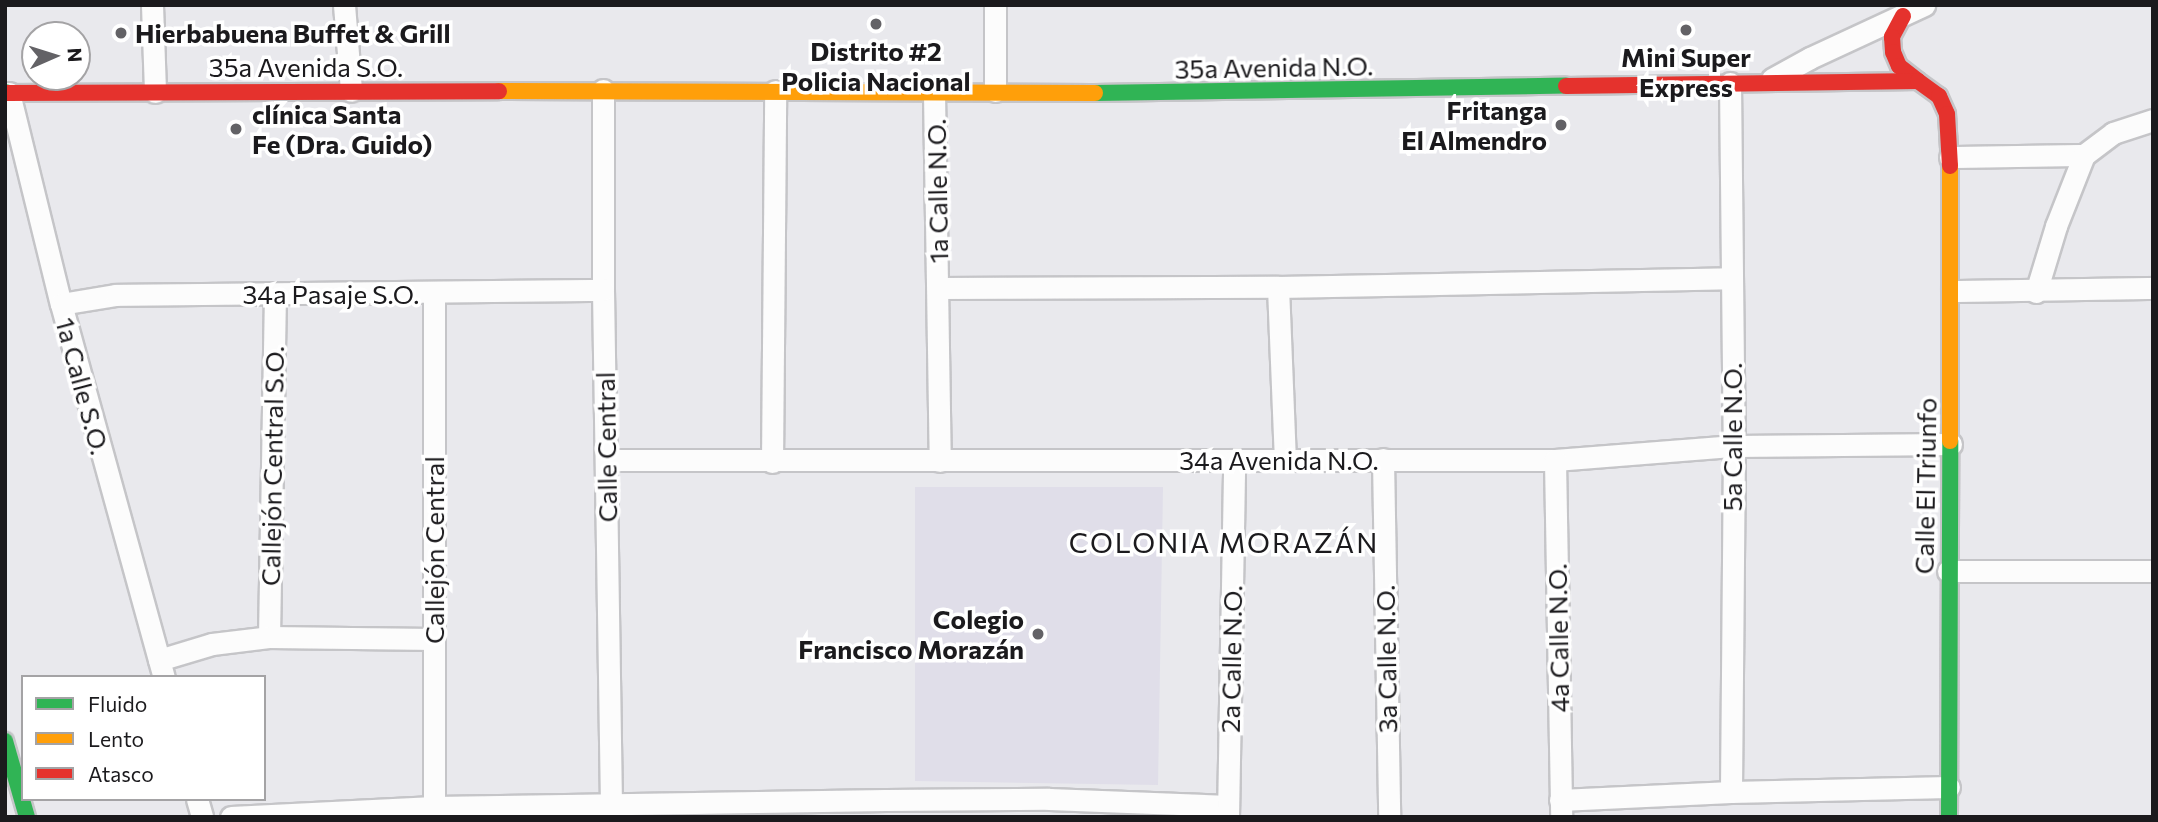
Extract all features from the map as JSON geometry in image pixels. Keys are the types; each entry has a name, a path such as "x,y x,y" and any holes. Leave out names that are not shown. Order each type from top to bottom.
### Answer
{"main road":[{"path":"1903,16 1892,37 1893,52 1899,66 1918,81"},
{"name":"35a Avenida N.O.","path":"603,90 1185,94 1918,81"},
{"name":"Calle El Triunfo","path":"1918,81 1939,96 1947,114 1950,157 1952,291 1948,571 1949,817"},
{"name":"35a Avenida S.O.","path":"7,93 603,90"},
{"path":"7,753 21,798"}],"street":[{"path":"152,5 155,92"},
{"path":"344,5 351,91"},
{"path":"995,5 995,92"},
{"path":"1764,83 1810,58 1924,5"},
{"name":"5a Calle N.O.","path":"1730,83 1734,446 1731,792"},
{"name":"Calle Central","path":"603,90 603,290 611,803"},
{"path":"772,462 775,91"},
{"name":"1a Calle S.O.","path":"7,93 61,304 162,668"},
{"name":"1a Calle N.O.","path":"934,93 940,461"},
{"path":"2036,292 2056,226 2084,155 2113,134 2153,120"},
{"path":"1950,157 2084,155"},
{"path":"939,288 1278,286 1731,278"},
{"path":"1278,286 1285,460"},
{"path":"1952,291 2036,292 2153,288"},
{"name":"34a Pasaje S.O.","path":"61,304 116,295 603,290"},
{"name":"Callejón Central","path":"433,293 434,807"},
{"name":"Callejón Central S.O.","path":"269,637 275,294"},
{"name":"34a Avenida N.O.","path":"606,460 1555,460 1734,446 1951,444"},
{"name":"3a Calle N.O.","path":"1383,459 1389,817"},
{"name":"2a Calle N.O.","path":"1228,811 1234,460"},
{"name":"4a Calle N.O.","path":"1555,460 1560,808"},
{"path":"1948,571 2153,571"},
{"path":"162,668 212,644 269,637 434,639"},
{"path":"1560,808 1731,792 1949,787"},
{"path":"231,817 434,807 611,803 1228,811"}],"shaded area":[{"name":"Colegio Francisco Morazán","path":"915,487 1163,487 1158,785 915,781"}],"traffic: fast":[{"path":"1095,93 1566,86"},
{"path":"5,92 9,93"},
{"path":"1949,817 1950,441"},
{"path":"5,741 21,796"},
{"path":"22,801 27,817"}],"traffic: slow":[{"path":"499,91 1095,93"},
{"path":"1950,166 1950,441"}],"traffic: jam":[{"path":"1903,16 1892,37 1893,52 1899,66 1918,81"},
{"path":"1566,86 1918,81 1939,96 1947,114 1950,166"},
{"path":"5,93 499,91"}],"place":[{"name":"Distrito #2 Policia Nacional","path":"876,24"},
{"name":"Mini Super Express","path":"1686,30"},
{"name":"Hierbabuena Buffet & Grill","path":"121,33"},
{"name":"Fritanga El Almendro","path":"1561,125"},
{"name":"clínica Santa Fe (Dra. Guido)","path":"236,129"},
{"name":"Colegio Francisco Morazán","path":"1038,634"}],"district":[{"name":"COLONIA MORAZÁN","path":"1224,542"}]}
